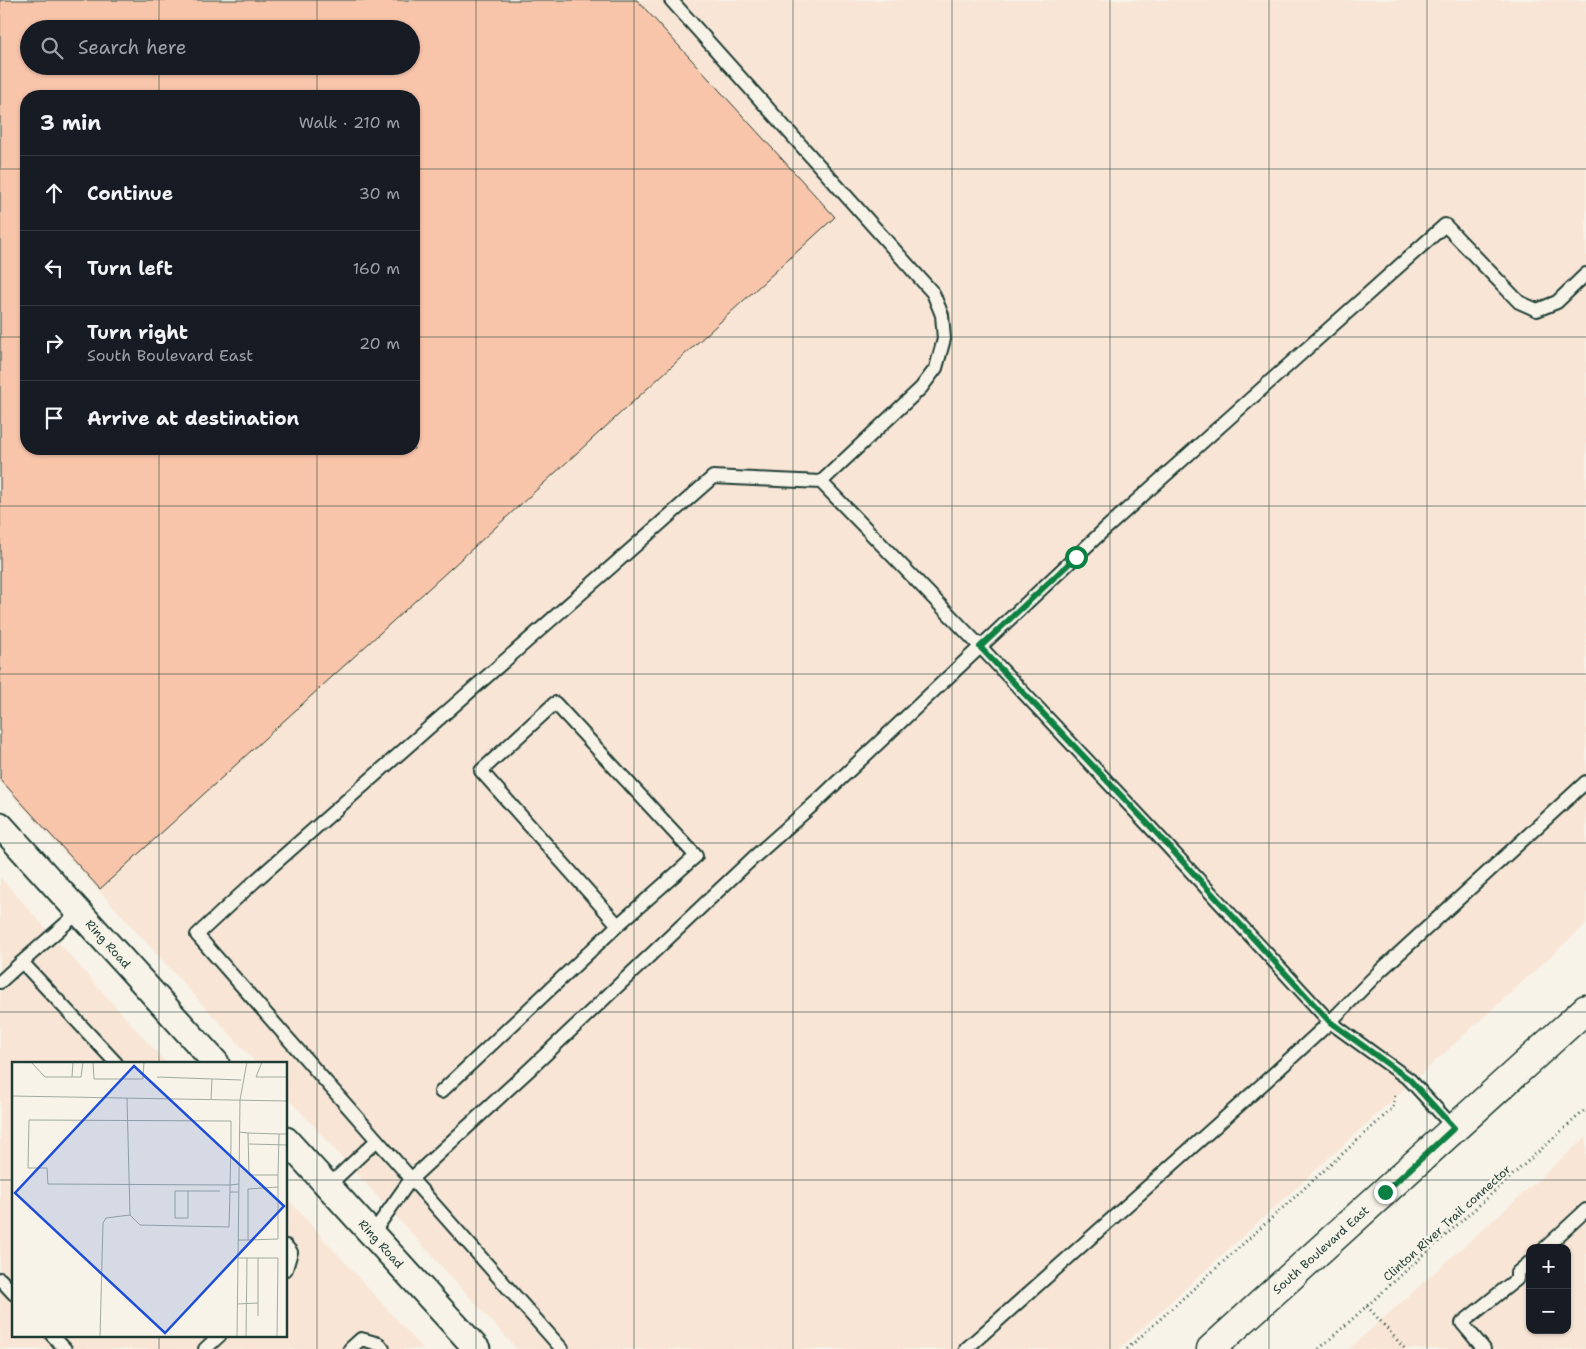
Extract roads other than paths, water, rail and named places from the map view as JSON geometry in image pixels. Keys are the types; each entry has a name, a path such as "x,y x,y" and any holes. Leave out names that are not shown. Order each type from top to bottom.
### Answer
{"street":[{"name":"Ring Road","path":"0,825 215,1062"},
{"name":"South Boulevard East","path":"1211,1349 1586,1009"},
{"name":"Ring Road","path":"288,1142 477,1349"}],"lane":[{"path":"671,0 933,293 942,315 944,339 936,368 931,375 921,388 821,482"},
{"path":"372,1234 411,1179 698,912 753,858 815,803 1104,530 1445,225 1519,302 1537,310 1557,302 1586,274"},
{"path":"562,1349 197,935 254,882 713,477 821,482 1150,826 1330,1022 1410,1080 1454,1128"},
{"path":"441,1092 618,925 696,856 555,704 481,771 618,925"},
{"path":"966,1349 1330,1022 1381,970 1586,782"},
{"path":"0,982 79,912"},
{"path":"22,962 115,1062"},
{"path":"328,1186 377,1140"},
{"path":"1549,1244 1586,1210"},
{"path":"288,1248 292,1252 288,1263"},
{"path":"1484,1349 1462,1323 1517,1279 1517,1273 1526,1265"},
{"path":"0,1279 12,1292"},
{"path":"53,1336 65,1349"},
{"path":"205,1349 219,1336"},
{"path":"350,1349 361,1339 379,1344 383,1349"}]}
